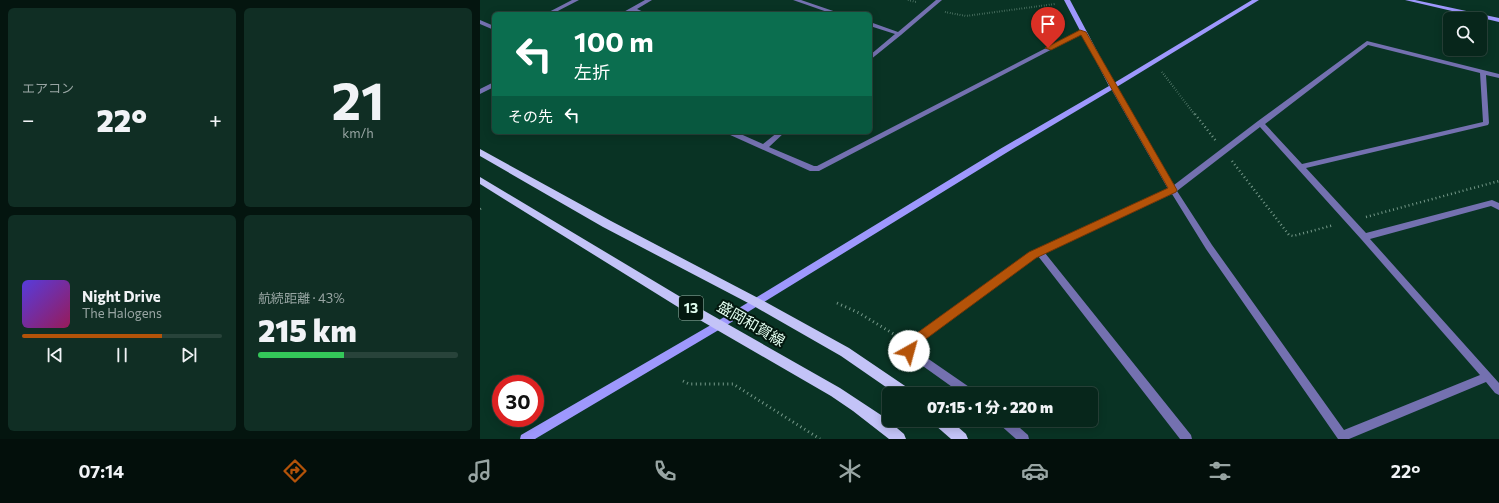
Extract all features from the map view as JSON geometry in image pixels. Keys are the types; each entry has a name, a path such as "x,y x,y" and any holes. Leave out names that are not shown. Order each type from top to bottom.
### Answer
{"main road":[{"name":"盛岡和賀線","path":"480,152 607,224 756,302 846,352 897,387"},
{"name":"盛岡和賀線","path":"480,180 719,325 856,405 899,439"},
{"path":"948,427 961,439"}],"street":[{"path":"552,12 576,0"},
{"path":"627,12 649,0"},
{"path":"796,0 833,12"},
{"path":"872,56 938,0"},
{"path":"1067,0 1113,87 1173,190 1213,254 1343,438 1487,377"},
{"path":"526,439 719,325 1003,151 1113,87 1256,0"},
{"path":"1408,0 1499,20"},
{"path":"632,9 640,12"},
{"path":"480,22 492,27"},
{"path":"872,25 899,34"},
{"path":"735,134 813,169 819,168 1083,32"},
{"path":"961,387 909,351 909,344 1040,251 1173,190 1367,42 1499,76"},
{"path":"1300,167 1486,123 1483,72"},
{"path":"480,92 492,85"},
{"path":"1260,123 1350,221 1499,390"},
{"path":"764,147 780,134"},
{"path":"1364,237 1492,203 1499,207"},
{"path":"1040,251 1187,439"},
{"path":"1011,427 1024,439"}],"path":[{"path":"908,0 966,16 1057,4"},
{"path":"1162,72 1289,235 1293,236 1499,181"},
{"path":"836,303 859,313 909,344"},
{"path":"683,381 689,384 733,384 820,439"}],"route":[{"path":"909,351 909,344 1032,255 1073,234 1173,190 1083,32 1075,34 1048,48"}]}
